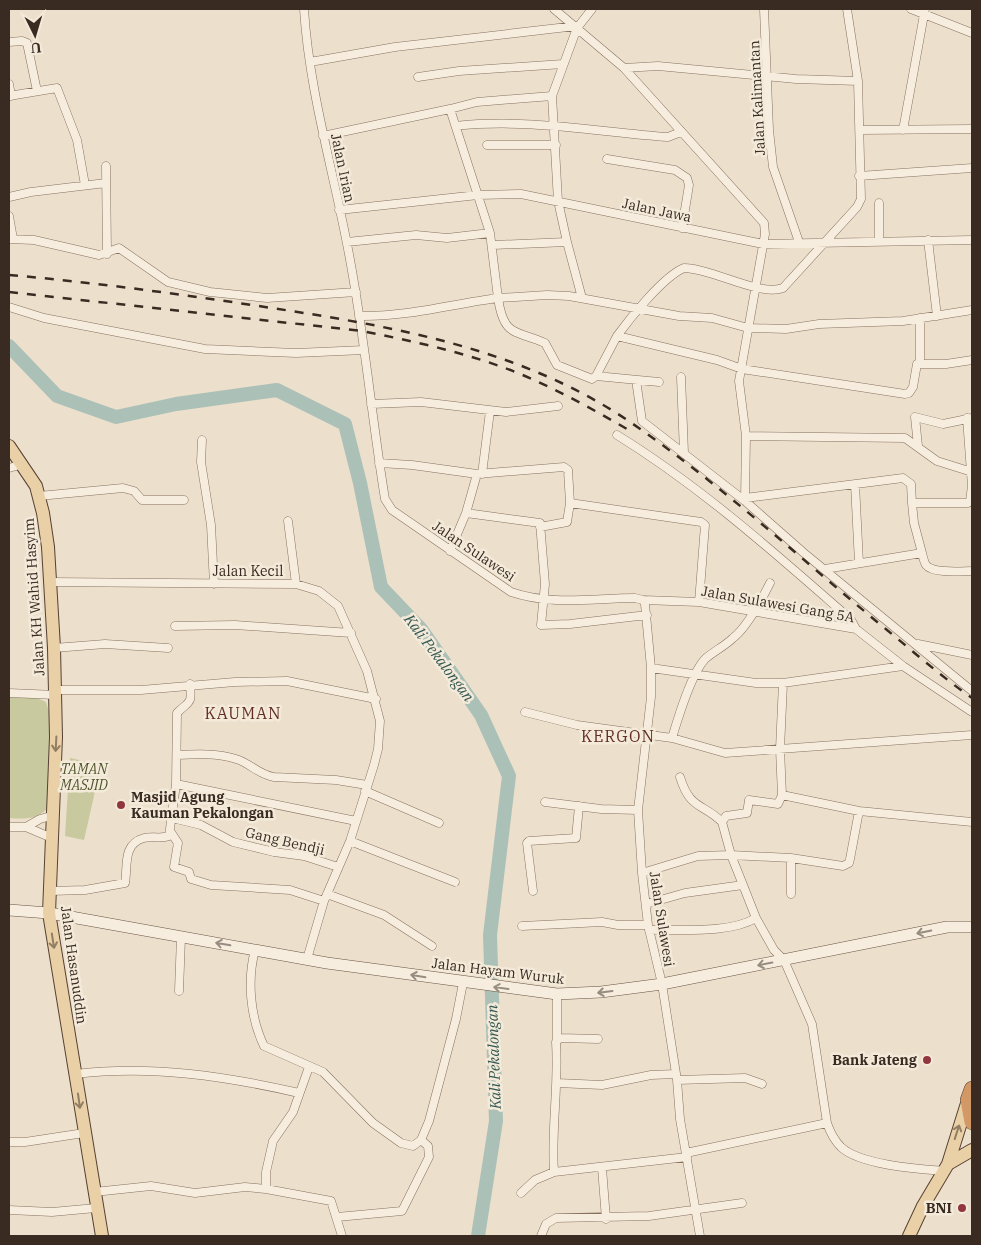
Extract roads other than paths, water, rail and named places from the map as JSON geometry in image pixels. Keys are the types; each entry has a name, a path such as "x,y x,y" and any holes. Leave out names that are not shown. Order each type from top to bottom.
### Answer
{"highway":[{"path":"970,1095 972,1122"}],"main road":[{"name":"Jalan KH Wahid Hasyim","path":"9,446 23,464 39,496 48,546 56,692"},
{"name":"Jalan Hasanuddin","path":"56,692 49,912 102,1236"},
{"path":"909,1236 923,1206 946,1168 970,1095"},
{"path":"946,1168 972,1150"}],"street":[{"name":"Jalan Irian","path":"304,9 310,62 323,136 338,210 347,242 362,331"},
{"path":"554,9 624,68 762,218 765,229 739,386 746,436 745,499"},
{"path":"582,298 558,201 552,96 577,27 592,9"},
{"name":"Jalan Kalimantan","path":"764,9 769,130 773,167 799,242"},
{"path":"596,376 617,336 640,308 672,275 684,268 700,270 774,290 784,288 859,204 860,130 858,82 846,9"},
{"path":"911,9 924,12 972,33"},
{"path":"903,130 924,12"},
{"path":"310,62 395,47 577,27"},
{"path":"9,42 22,41 27,43 37,91"},
{"path":"418,77 459,71 563,64"},
{"path":"624,68 658,66 858,82"},
{"path":"9,84 10,96 57,88 77,140 85,185"},
{"path":"323,136 477,102 552,96"},
{"path":"450,109 490,233 498,298 502,314 514,333 545,343 560,367 590,378 596,376 659,382"},
{"path":"456,126 478,123 553,125 668,137 681,132"},
{"path":"860,130 972,129"},
{"path":"487,146 556,145"},
{"path":"606,159 675,170 683,175 689,185 682,228"},
{"path":"106,166 107,254"},
{"path":"859,176 972,168"},
{"path":"9,197 85,185 106,184"},
{"name":"Jalan Jawa","path":"338,210 478,195 521,194 762,244 879,240 972,240"},
{"path":"879,203 879,240"},
{"path":"9,216 11,239 34,240 100,255 107,254 116,247 168,282 237,296 267,298 356,292"},
{"path":"347,242 416,235 447,238 490,233"},
{"path":"928,240 937,316"},
{"path":"492,245 567,242"},
{"path":"359,316 422,312 458,303 547,295 582,298 679,316 712,318 748,328 786,329 819,324 879,323 972,310"},
{"path":"9,307 44,318 205,349 296,353 364,350"},
{"path":"617,336 717,360 742,369 905,394 911,391 917,365 920,363 920,318"},
{"name":"Jalan Sulawesi","path":"362,331 385,499 392,510 483,575 511,592 545,600 633,598 643,600 647,615 651,697 645,734 638,810 642,873 649,928 662,984 686,1155 700,1236"},
{"path":"920,363 946,364 972,360"},
{"path":"681,377 684,453"},
{"path":"636,380 642,421 745,499 825,569 972,691"},
{"path":"371,404 421,402 490,411 524,411 558,406"},
{"path":"450,551 466,513 479,474 490,411"},
{"path":"912,503 968,503 971,498 970,418 943,424 915,418 918,446"},
{"path":"617,435 668,468 729,514 851,620 856,630"},
{"path":"746,436 891,436 905,438 937,461 971,472"},
{"path":"202,440 201,462 211,525 214,584"},
{"path":"379,463 412,465 479,474 564,467 568,470 570,503 567,522 540,527"},
{"path":"9,468 23,464"},
{"path":"745,499 904,478 911,484 914,523 925,563 931,568 943,571 972,571"},
{"path":"855,484 859,563"},
{"path":"39,496 123,488 134,491 142,500 184,500"},
{"path":"570,503 704,524 699,602"},
{"path":"466,513 538,521 542,538 545,600 541,625 570,624 647,615"},
{"path":"288,521 296,584"},
{"path":"825,569 922,553"},
{"name":"Jalan Kecil","path":"50,582 296,584 311,588 328,596 338,606 368,671 376,699 380,721 378,749 350,841 325,898 307,959"},
{"path":"672,738 681,707 705,660 735,637 770,583"},
{"name":"Jalan Sulawesi Gang 5A","path":"643,600 699,602 856,630 903,666 972,712"},
{"path":"175,626 235,625 351,633"},
{"path":"54,648 106,644 168,648"},
{"path":"916,644 972,655"},
{"path":"651,668 696,675 783,684 903,666"},
{"path":"9,693 141,690 190,684 287,681 376,699"},
{"path":"50,891 85,890 124,883 125,867 131,848 144,838 166,837 170,831 176,784 178,755 177,713 189,704 191,698 190,684"},
{"path":"722,822 726,816 747,813 749,800 778,804 782,795 780,749 783,684"},
{"path":"524,712 577,725 672,738 725,753 972,735"},
{"path":"178,755 203,754 236,759 266,776 336,780 366,788 439,823"},
{"path":"680,777 683,788 698,807 722,822 731,855 756,918 774,950 784,960 812,1024 827,1124 831,1134 842,1148 863,1157 895,1166 946,1168"},
{"path":"176,784 356,821"},
{"path":"782,795 859,811 972,822"},
{"path":"545,802 638,810"},
{"path":"533,891 527,843 529,841 576,838 579,806"},
{"path":"642,873 698,856 731,855 792,858 843,866 849,863 859,811"},
{"path":"26,827 40,819 52,816"},
{"name":"Gang Bendji","path":"172,818 201,825 233,842 274,852 304,856 338,867"},
{"path":"9,827 26,827 52,838"},
{"path":"170,831 178,843 174,867 189,872 191,879 212,885 290,890 325,898 384,915 432,946"},
{"path":"350,841 455,882"},
{"path":"791,894 792,858"},
{"path":"646,904 685,893 743,885"},
{"name":"Jalan Hayam Wuruk","path":"9,910 49,912 307,959 535,993 557,994 601,992 662,984 947,928 972,927"},
{"path":"522,926 602,922 649,928 726,928 744,925 756,918"},
{"path":"179,991 181,937"},
{"path":"255,950 251,993 255,1022 261,1039 268,1049 330,1077 373,1123 401,1143 413,1146 421,1140 435,1101 465,983"},
{"path":"554,1172 552,1141 556,1083 557,994"},
{"path":"557,1040 560,1038 598,1039"},
{"path":"266,1189 266,1172 273,1141 294,1112 309,1067"},
{"path":"76,1074 126,1070 200,1075 243,1080 299,1093"},
{"path":"556,1083 602,1085 651,1076 745,1078 762,1084"},
{"path":"521,1193 535,1180 554,1172 602,1168 686,1155 827,1124"},
{"path":"9,1142 25,1142 84,1133"},
{"path":"337,1217 398,1213 402,1210 429,1157 428,1146 421,1140"},
{"path":"602,1168 606,1218"},
{"path":"94,1192 151,1186 195,1193 245,1187 330,1200 342,1236"},
{"path":"541,1236 546,1224 556,1218 606,1218 696,1210 742,1203"},
{"path":"9,1210 52,1212 96,1208"}],"waterway":[{"name":"Kali Pekalongan","path":"9,346 57,396 116,417 176,404 277,390 345,424 360,483 381,587 421,629 481,715 509,776 490,935 496,1121 478,1236"}],"railway":[{"path":"9,275 161,292 352,321 450,343 498,357 544,375 590,397 633,424 666,448 731,498 929,665 972,698"},
{"path":"9,292 362,331 445,349 525,376 577,401 627,429"}],"place":[{"name":"Masjid Agung Kauman Pekalongan","path":"121,805"},
{"name":"Bank Jateng","path":"927,1060"},
{"name":"BNI","path":"962,1208"}],"district":[{"name":"KAUMAN","path":"243,713"},
{"name":"KERGON","path":"618,736"}],"park label":[{"name":"TAMAN MASJID","path":"84,778"}]}
